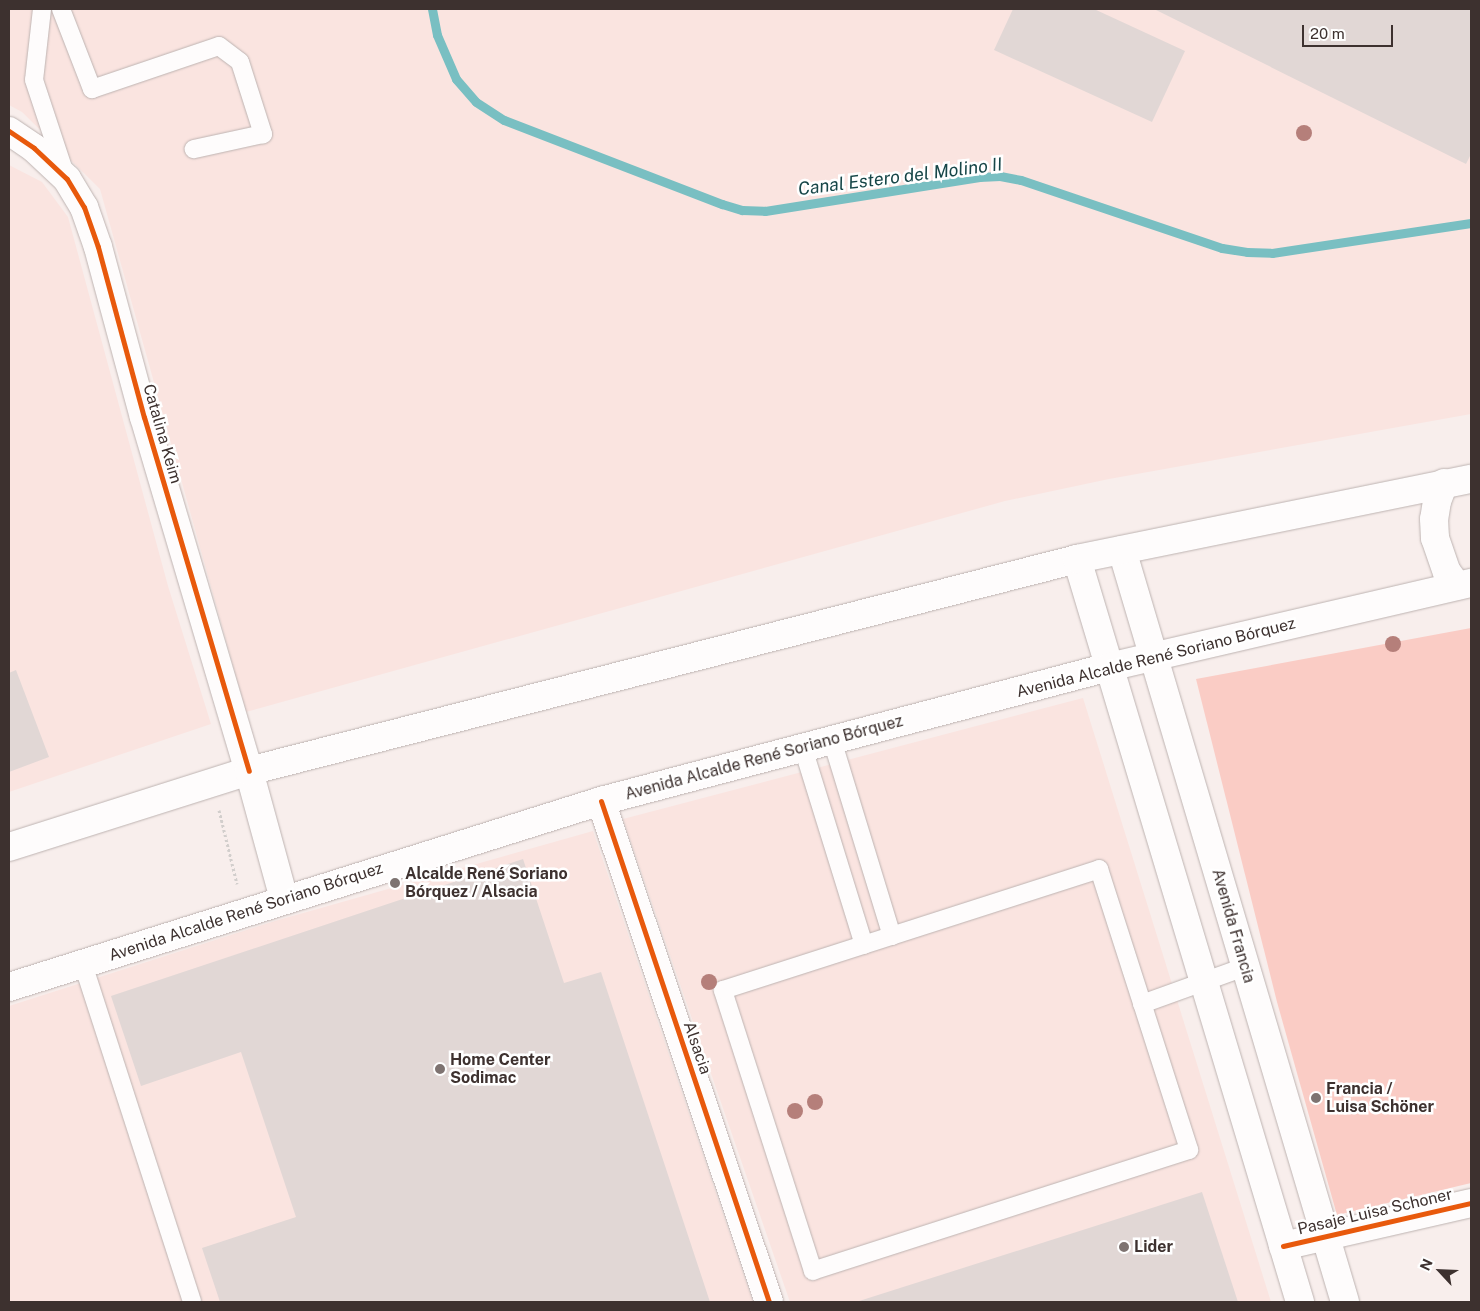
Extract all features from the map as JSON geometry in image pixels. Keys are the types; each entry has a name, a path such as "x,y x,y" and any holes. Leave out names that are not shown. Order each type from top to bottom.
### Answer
{"main road":[{"name":"Catalina Keim","path":"9,131 34,148 67,180 84,207 98,247 144,417 249,771 284,899"},
{"path":"9,847 249,771 1077,559 1471,479"},
{"path":"1444,483 1437,501 1434,519 1435,538 1446,572 1464,585"},
{"name":"Avenida Francia","path":"1122,550 1345,1302"},
{"path":"1077,559 1300,1302"},
{"name":"Avenida Alcalde René Soriano Bórquez","path":"9,987 284,899 601,801 1109,667 1464,585"},
{"name":"Alsacia","path":"601,801 769,1302"},
{"name":"Pasaje Luisa Schoner","path":"1283,1246 1471,1203"}],"lane":[{"path":"42,9 34,80 67,180"},
{"path":"61,9 92,89 218,46 240,62 263,134 194,149"},
{"path":"832,740 892,936"},
{"path":"803,748 864,945"},
{"path":"1099,868 1189,1150 813,1271 723,990 892,936 1099,868"},
{"path":"83,964 192,1302"},
{"path":"1142,1004 1246,967"}],"path":[{"path":"212,783 244,912"}],"shaded area":[{"path":"9,9 1471,9 1471,414 1109,479 1005,501 246,712 100,189 22,112 9,105"},
{"path":"9,165 42,182 68,217 168,586 211,724 9,792"},
{"path":"1471,628 1471,1183 1337,1215 1277,1002 1196,679"},
{"path":"1083,698 1271,1302 790,1302 623,819"},
{"name":"Home Center Sodimac","path":"593,831 753,1302 9,1302 9,1006 275,921"}],"building":[{"path":"1013,9 1094,9 1185,51 1152,122 994,50"},
{"path":"1154,9 1471,9 1471,154 1466,164"},
{"path":"16,670 49,757 9,772 9,673"},
{"name":"Home Center Sodimac","path":"523,859 564,983 601,972 710,1302 220,1302 202,1248 296,1217 241,1052 141,1086 111,996"},
{"name":"Lider","path":"1202,1192 1238,1302 856,1302"}],"waterway":[{"name":"Canal Estero del Molino II","path":"432,9 437,35 456,79 476,102 504,120 742,210 765,211 979,177 1000,176 1021,180 1222,248 1247,252 1272,253 1471,223"}],"cycle path":[{"path":"9,131 34,148 67,179 84,207 98,247 144,417 249,771"},
{"path":"601,801 769,1302"},
{"path":"1283,1246 1471,1203"}],"place":[{"name":"Alcalde René Soriano Bórquez / Alsacia","path":"395,883"},
{"name":"Home Center Sodimac","path":"440,1069"},
{"name":"Francia / Luisa Schöner","path":"1316,1098"},
{"name":"Lider","path":"1124,1247"}]}
